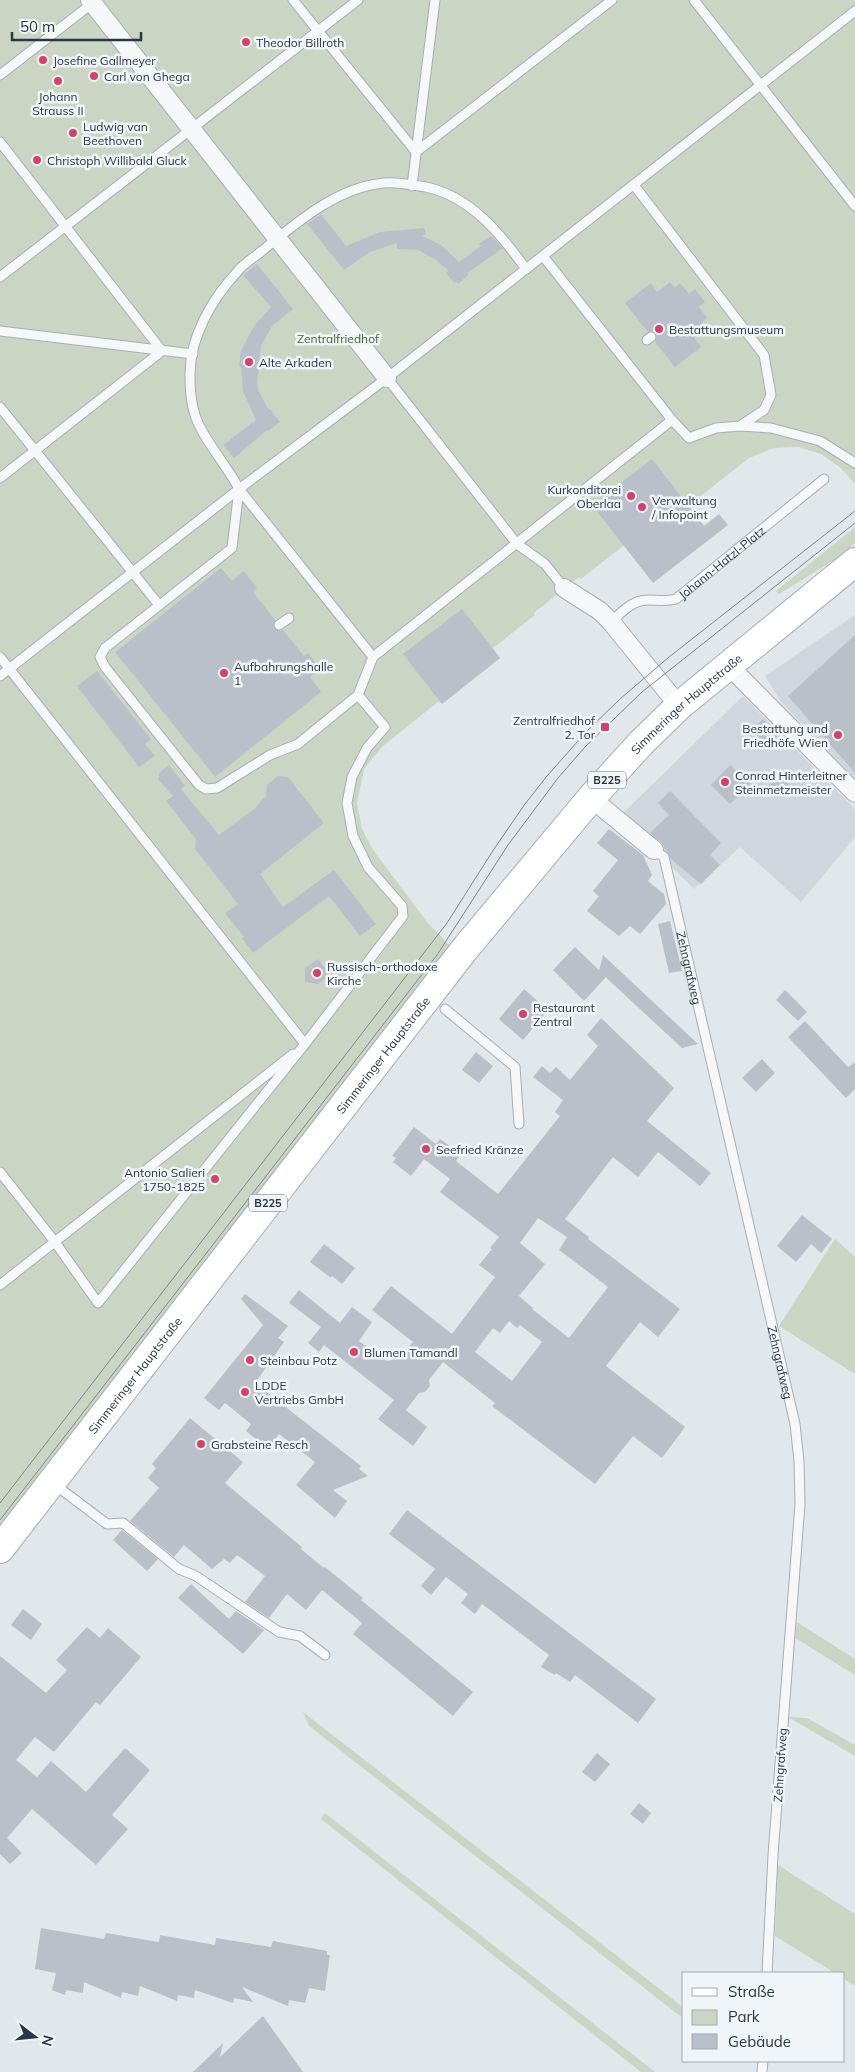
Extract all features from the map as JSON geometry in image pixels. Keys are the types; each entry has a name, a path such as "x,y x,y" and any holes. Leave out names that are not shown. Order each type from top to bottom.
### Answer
{"main road":[{"name":"Simmeringer Hauptstraße","path":"0,1548 464,950 591,798 641,743 679,706 855,562"}],"street":[{"path":"93,1 387,378"},
{"path":"564,588 600,611 611,622 679,706"},
{"path":"728,666 855,793"},
{"name":"Zehngrafweg","path":"591,798 654,850"}],"lane":[{"path":"293,0 416,152"},
{"path":"0,277 358,0"},
{"path":"412,186 434,0"},
{"path":"416,152 612,0"},
{"path":"694,0 855,206"},
{"path":"0,75 93,1"},
{"path":"0,676 239,489 387,378 855,11"},
{"path":"0,142 162,351"},
{"path":"374,657 239,489 230,471 198,424 192,403 190,376 198,333 216,298 238,270 277,238 327,203 355,190 385,183 438,191 452,196 475,210 500,236 526,269"},
{"path":"634,185 764,355 771,395 764,410 740,426"},
{"path":"542,256 672,420 689,438 716,428 740,426 771,428 820,441 855,463"},
{"path":"0,331 193,354"},
{"path":"0,478 162,351"},
{"path":"387,378 517,544 545,564 564,588"},
{"path":"0,407 159,605"},
{"path":"239,489 232,548 105,648 100,657 105,667 199,785 206,789 217,788 270,755 298,744 358,695 374,657 672,420"},
{"name":"Johann-Hatzl-Platz","path":"611,622 631,604 641,601 659,602 676,599 824,479"},
{"path":"279,625 289,618"},
{"path":"0,657 305,1044"},
{"path":"0,1172 55,1242 98,1303 305,1044 403,916 402,906 368,867 353,836 348,803 352,777 367,748 385,727 358,695"},
{"name":"Zehngrafweg","path":"654,850 664,857 795,1424 799,1461 800,1504 772,1855 767,1972"},
{"path":"445,1009 515,1067 518,1124"},
{"path":"0,1285 305,1044"},
{"path":"52,1482 107,1524 123,1523 179,1569 196,1576 280,1632 300,1636 325,1655"}],"shaded area":[{"path":"855,615 855,779 781,702 765,676"},
{"path":"743,696 855,809 855,837 801,902 740,847 694,889 620,816"}],"green space":[{"name":"Zentralfriedhof","path":"0,0 855,0 855,484 841,468 821,454 798,447 774,448 749,458 688,506 623,546 581,579 579,577 535,612 535,615 493,648 500,658 442,704 439,701 383,746 364,769 357,803 362,829 373,850 427,922 453,949 0,1533"},
{"path":"855,527 855,543 836,559 779,594 776,591"},
{"path":"835,1239 855,1257 855,1374 779,1326"},
{"path":"797,1622 855,1659 855,1675 795,1638"},
{"path":"303,1712 682,2006 682,2017 309,1726"},
{"path":"788,1717 807,1718 855,1745 855,1756"},
{"path":"325,1813 655,2072 641,2072 321,1819"},
{"path":"778,1865 855,1914 855,1986 845,1980 845,1972 833,1972 775,1936"}],"building":[{"path":"321,214 346,246 380,232 424,228 426,234 422,236 441,245 459,262 491,236 503,248 467,273 468,275 458,284 454,283 446,273 449,271 435,259 418,250 397,249 397,243 370,252 344,270 307,224"},
{"name":"Alte Arkaden","path":"257,264 293,309 272,326 261,346 257,383 259,392 269,410 280,422 267,430 234,458 223,445 256,420 243,391 241,367 239,367 241,351 254,326 271,307 243,275"},
{"path":"670,282 675,288 680,283 689,294 695,289 705,302 699,307 707,318 702,322 706,327 694,337 701,347 675,367 655,342 656,333 648,332 625,303 651,283 657,292"},
{"name":"Verwaltung / Infopoint","path":"652,459 704,526 719,514 728,525 653,583 592,505"},
{"name":"Aufbahrungshalle 1","path":"221,568 232,581 244,571 257,588 253,592 275,620 274,629 283,630 304,656 308,653 320,669 310,677 321,692 215,777 115,652"},
{"path":"462,609 500,658 442,704 403,654"},
{"name":"Bestattung und Friedhöfe Wien","path":"855,635 855,773 788,696"},
{"path":"97,671 151,739 145,744 155,756 139,767 77,686"},
{"path":"763,719 778,736 767,746 752,730"},
{"path":"169,765 185,786 181,789 219,835 253,810 266,796 267,785 278,776 288,777 324,823 260,874 283,907 334,870 376,924 360,936 329,896 253,953 242,938 244,937 225,913 238,904 195,849 196,839 166,801 173,796 158,779 160,772"},
{"path":"730,765 750,784 730,804 711,785"},
{"path":"780,775 790,785 777,797 767,787"},
{"path":"670,791 721,843 710,855 720,865 701,884 671,859 661,842 650,833 669,815 658,803"},
{"path":"609,829 643,855 652,875 648,881 664,894 666,904 640,934 630,926 619,936 587,911 599,896 593,891 618,860 597,843"},
{"path":"670,921 682,971 669,973 658,924"},
{"path":"575,947 606,977 584,1001 553,970"},
{"path":"603,955 698,1044 682,1048 599,971"},
{"name":"Russisch-orthodoxe Kirche","path":"318,959 330,975 318,984 305,982 305,968"},
{"name":"Restaurant Zentral","path":"524,989 548,1010 523,1040 499,1019"},
{"path":"785,990 807,1012 798,1021 776,1000"},
{"path":"601,1018 674,1088 647,1121 711,1173 700,1186 658,1152 638,1177 613,1157 565,1219 589,1237 588,1239 680,1309 658,1337 640,1322 606,1366 685,1427 662,1458 633,1436 595,1484 492,1406 495,1403 443,1362 429,1380 430,1386 425,1392 419,1393 406,1410 427,1427 413,1446 378,1419 394,1400 324,1345 319,1352 308,1343 321,1327 289,1303 299,1290 340,1323 352,1307 372,1322 359,1341 387,1361 400,1358 413,1342 372,1310 391,1286 452,1334 495,1277 479,1265 499,1237 440,1192 450,1179 424,1159 411,1176 393,1162 396,1158 392,1156 414,1127 436,1144 440,1139 461,1154 456,1161 498,1194 560,1116 555,1112 563,1100 533,1077 542,1066 550,1073 556,1067 570,1080 598,1046 587,1035","holes":["538,1218 567,1237 559,1250 608,1287 569,1338 532,1309 519,1296 545,1264 520,1243","509,1321 517,1328 520,1325 542,1342 512,1381 475,1352 493,1328 500,1333"]},
{"path":"805,1021 848,1067 855,1062 855,1089 846,1098 788,1037"},
{"path":"476,1052 493,1066 479,1083 462,1070"},
{"path":"762,1059 775,1073 756,1092 742,1078"},
{"path":"802,1215 832,1239 821,1253 811,1244 796,1262 777,1246"},
{"path":"324,1244 355,1268 342,1284 310,1262"},
{"path":"245,1294 288,1326 278,1338 284,1342 255,1383 361,1466 359,1469 368,1476 333,1490 347,1501 335,1518 296,1485 315,1462 279,1434 268,1449 246,1431 251,1424 225,1403 219,1410 204,1398 263,1325 241,1299"},
{"path":"190,1418 243,1462 225,1483 302,1547 301,1549 363,1598 361,1600 473,1692 453,1716 353,1634 362,1623 322,1590 306,1610 287,1594 269,1618 245,1602 265,1576 237,1555 230,1563 224,1559 212,1569 184,1545 174,1557 130,1521 159,1488 148,1478 156,1468 152,1464"},
{"path":"407,1510 656,1699 638,1723 575,1675 570,1682 556,1673 555,1675 541,1667 549,1655 482,1604 475,1614 461,1603 468,1594 446,1577 431,1595 421,1586 435,1569 389,1534"},
{"path":"122,1530 158,1559 147,1571 113,1540"},
{"path":"191,1584 229,1619 236,1611 264,1630 243,1654 178,1598"},
{"path":"23,1609 42,1624 31,1640 11,1625"},
{"path":"87,1627 100,1638 108,1628 141,1657 100,1705 96,1702 54,1752 35,1737 16,1760 37,1777 51,1761 86,1792 125,1748 150,1770 112,1815 128,1829 96,1865 32,1809 7,1838 22,1853 10,1864 0,1854 0,1656 46,1693 67,1670 56,1660"},
{"path":"597,1753 610,1764 595,1782 582,1772"},
{"path":"639,1803 651,1813 643,1824 630,1814"},
{"path":"41,1928 104,1939 106,1933 159,1942 160,1935 215,1945 216,1938 271,1947 273,1941 327,1951 327,1955 330,1955 325,1991 309,1988 305,2003 289,2000 288,2006 242,1987 253,2002 234,1998 233,2003 195,1990 194,1998 178,1995 177,2001 140,1986 138,1996 122,1992 121,1998 84,1982 83,1993 66,1990 65,1995 52,1990 56,1973 35,1969"},
{"path":"263,2016 303,2072 193,2072 223,2043 220,2057"}],"tram line":[{"path":"0,1503 447,923 494,849 547,776 586,732 620,699 669,657 855,511"},
{"path":"0,1520 437,955 508,845 558,778 585,747 642,692 855,523"}],"place":[{"name":"Theodor Billroth","path":"246,42"},
{"name":"Josefine Gallmeyer","path":"43,60"},
{"name":"Carl von Ghega","path":"94,76"},
{"name":"Johann Strauss II","path":"58,81"},
{"name":"Ludwig van Beethoven","path":"73,133"},
{"name":"Christoph Willibald Gluck","path":"37,160"},
{"name":"Bestattungsmuseum","path":"659,329"},
{"name":"Alte Arkaden","path":"249,362"},
{"name":"Kurkonditorei Oberlaa","path":"631,496"},
{"name":"Verwaltung / Infopoint","path":"642,507"},
{"name":"Aufbahrungshalle 1","path":"224,673"},
{"name":"Zentralfriedhof 2. Tor","path":"605,727"},
{"name":"Bestattung und Friedhöfe Wien","path":"838,735"},
{"name":"Conrad Hinterleitner Steinmetzmeister","path":"725,782"},
{"name":"Russisch-orthodoxe Kirche","path":"317,973"},
{"name":"Restaurant Zentral","path":"523,1014"},
{"name":"Seefried Kränze","path":"426,1149"},
{"name":"Antonio Salieri 1750-1825","path":"215,1179"},
{"name":"Blumen Tamandl","path":"354,1352"},
{"name":"Steinbau Potz","path":"250,1360"},
{"name":"LDDE Vertriebs GmbH","path":"245,1392"},
{"name":"Grabsteine Resch","path":"201,1444"}]}
